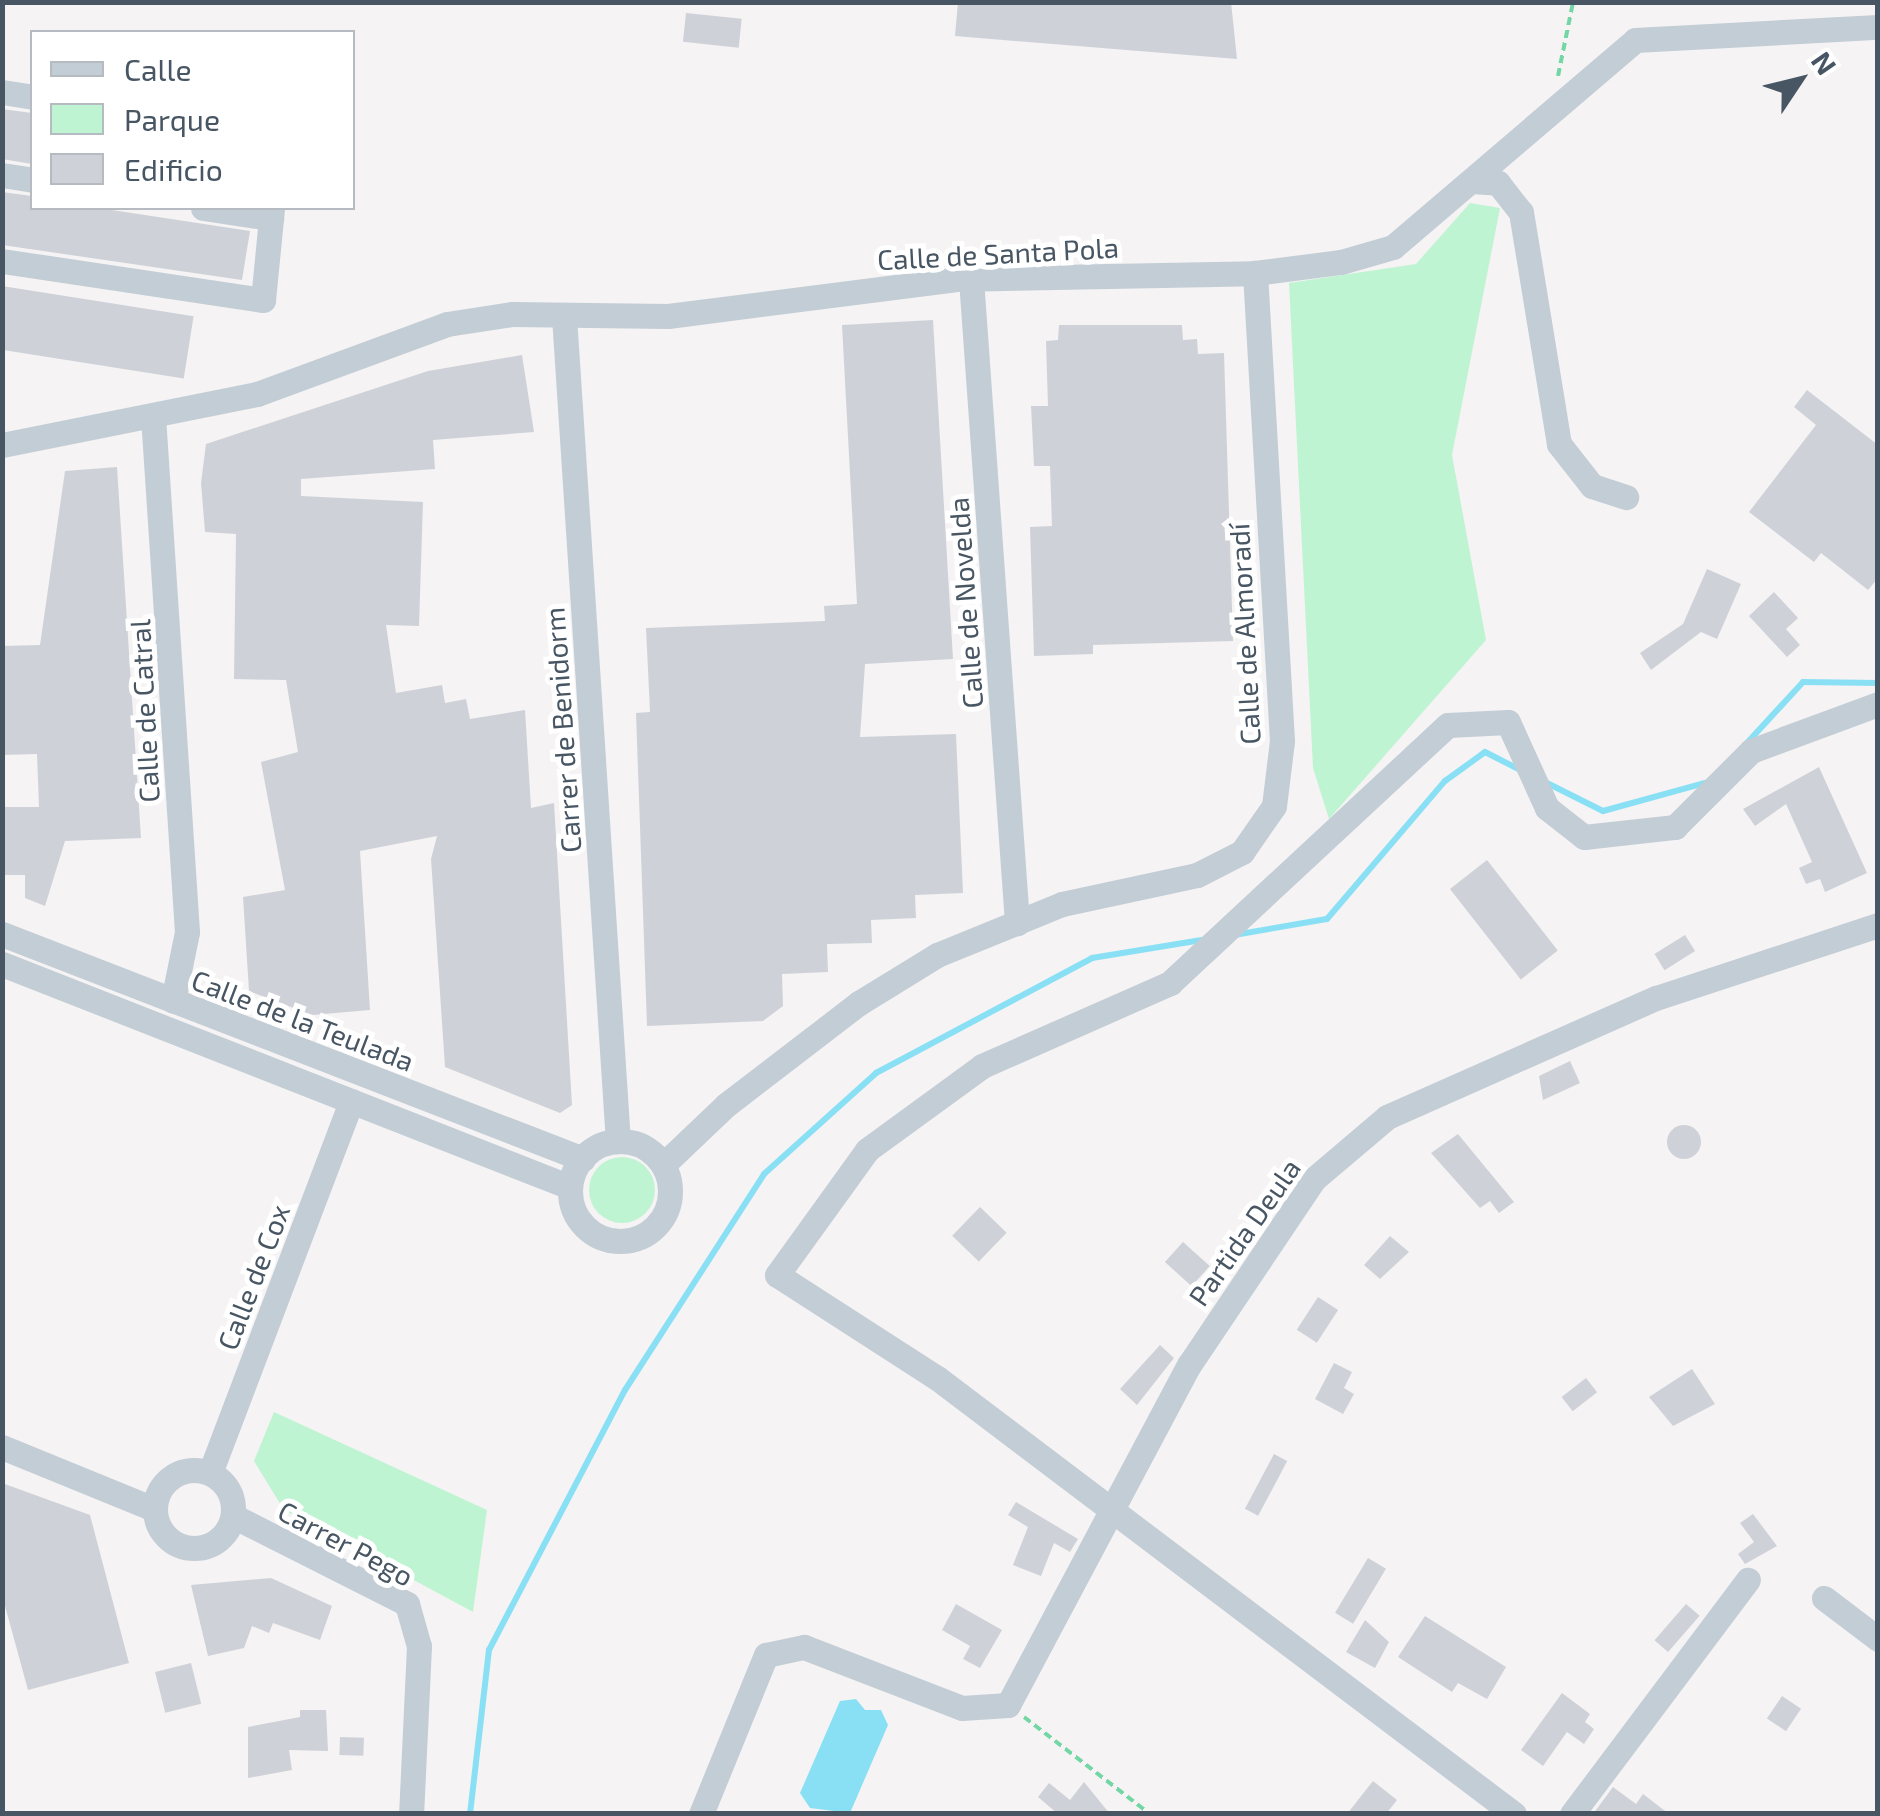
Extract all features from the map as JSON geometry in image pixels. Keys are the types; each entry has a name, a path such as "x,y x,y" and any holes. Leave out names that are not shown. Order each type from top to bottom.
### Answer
{"street":[{"name":"Calle de Santa Pola","path":"2,445 257,394 446,324 512,314 668,316 971,278 1255,273 1394,246 1635,40 1878,27"},
{"path":"2,92 30,97"},
{"path":"2,175 30,180"},
{"path":"1472,181 1498,183 1521,212 1558,444 1592,486 1626,497"},
{"path":"2,261 263,300 271,213 230,210"},
{"name":"Calle de Almoradí","path":"664,1165 726,1104 859,1004 937,956 1062,904 1197,875 1242,852 1274,806 1282,742 1255,273"},
{"name":"Calle de Novelda","path":"971,278 1017,922"},
{"name":"Carrer de Benidorm","path":"564,316 618,1141"},
{"name":"Calle de Catral","path":"153,416 186,932 173,1001"},
{"path":"1514,1814 937,1378 776,1275 867,1150 982,1066 1170,983 1448,726 1508,722 1547,808 1584,837 1675,827 1751,751 1878,704"},
{"name":"Partida Deula","path":"1008,1705 1189,1364 1314,1179 1387,1117 1656,998 1878,925"},
{"name":"Calle de la Teulada","path":"2,934 584,1159"},
{"name":"Calle de la Teulada","path":"2,964 570,1187"},
{"name":"Calle de Cox","path":"210,1473 351,1101"},
{"path":"618,1141 646,1148 664,1165 668,1206 637,1239 591,1232 570,1187 584,1159 618,1141"},
{"path":"2,1447 154,1509 164,1535 192,1548 219,1540 233,1516 231,1496 210,1473 173,1475 154,1509"},
{"name":"Carrer Pego","path":"233,1516 407,1604 420,1646 411,1814"},
{"path":"1572,1814 1748,1580"},
{"path":"1824,1598 1878,1639"},
{"path":"702,1814 766,1655 804,1646 962,1708 1008,1705"}],"path":[{"path":"1554,85 1573,2"},
{"path":"1008,1705 1150,1814"}],"green space":[{"path":"1470,203 1500,208 1452,455 1486,640 1329,819 1313,768 1289,283 1416,264"},
{"path":"622,1157 645,1167 655,1190 645,1213 622,1223 599,1213 589,1190 599,1167"},
{"path":"274,1412 487,1510 473,1612 284,1510 254,1461"}],"water":[{"path":"856,1699 865,1710 881,1710 888,1725 850,1813 810,1808 800,1793 840,1701"}],"building":[{"path":"958,2 1231,2 1237,59 955,36"},
{"path":"686,13 742,19 739,48 683,42"},
{"path":"2,109 30,113 30,164 2,159"},
{"path":"2,192 30,196 30,210 112,210 250,231 242,280 2,245"},
{"path":"2,286 194,316 184,379 2,350"},
{"path":"933,320 953,659 865,664 860,737 956,734 963,893 915,895 916,918 871,920 872,943 827,944 828,972 782,974 783,1006 763,1021 647,1026 636,713 650,712 646,628 825,621 824,606 857,604 842,325"},
{"path":"1059,325 1182,325 1183,340 1197,339 1198,354 1224,353 1233,641 1093,645 1093,654 1034,656 1030,527 1052,526 1050,466 1034,466 1031,406 1048,406 1046,341 1058,340"},
{"path":"522,355 534,432 433,440 435,469 301,479 301,496 423,502 419,626 386,625 396,693 442,685 445,703 466,699 470,719 525,710 531,808 554,803 572,1105 560,1113 445,1067 431,859 437,836 360,851 370,1010 312,1015 249,991 243,897 285,890 261,762 298,752 286,680 234,679 236,534 205,532 201,483 206,444 428,371"},
{"path":"1807,390 1878,445 1878,578 1868,590 1821,553 1814,562 1749,512 1816,425 1794,407"},
{"path":"117,467 141,838 65,841 45,906 25,898 25,875 2,875 2,807 39,807 37,754 2,755 2,646 40,645 65,471"},
{"path":"1707,569 1741,584 1717,639 1701,632 1651,670 1640,653 1683,624"},
{"path":"1774,592 1798,618 1786,629 1800,645 1787,657 1749,616"},
{"path":"1819,767 1867,873 1825,892 1820,879 1806,884 1799,868 1812,862 1786,804 1755,826 1743,809"},
{"path":"1487,860 1558,951 1521,980 1450,889"},
{"path":"1685,935 1695,951 1665,970 1654,954"},
{"path":"1570,1061 1580,1083 1543,1100 1539,1076"},
{"path":"1684,1125 1696,1130 1701,1142 1696,1154 1684,1159 1672,1154 1667,1142 1672,1130"},
{"path":"1458,1134 1514,1202 1499,1213 1490,1201 1480,1208 1431,1153"},
{"path":"980,1207 1007,1233 979,1261 952,1236"},
{"path":"1390,1236 1409,1252 1380,1279 1364,1265"},
{"path":"1183,1242 1210,1266 1192,1286 1165,1262"},
{"path":"1318,1297 1338,1310 1317,1343 1297,1330"},
{"path":"1160,1345 1174,1358 1137,1405 1120,1389"},
{"path":"1334,1363 1352,1372 1344,1388 1354,1394 1343,1414 1315,1399"},
{"path":"1692,1369 1715,1404 1673,1426 1649,1397"},
{"path":"1586,1378 1597,1392 1573,1411 1562,1397"},
{"path":"1274,1454 1287,1461 1258,1516 1245,1509"},
{"path":"2,1483 90,1515 129,1663 28,1690 2,1595"},
{"path":"1016,1502 1078,1539 1070,1552 1054,1543 1041,1576 1013,1565 1028,1527 1008,1515"},
{"path":"1753,1514 1777,1546 1745,1564 1738,1554 1754,1542 1740,1523"},
{"path":"1368,1558 1386,1569 1353,1624 1335,1613"},
{"path":"271,1578 332,1606 320,1640 273,1623 269,1633 252,1626 244,1648 208,1656 191,1585"},
{"path":"956,1604 1002,1630 980,1668 963,1659 970,1646 942,1630"},
{"path":"1686,1604 1700,1616 1668,1652 1655,1640"},
{"path":"1425,1616 1506,1667 1487,1699 1458,1683 1452,1692 1398,1657"},
{"path":"1365,1620 1389,1642 1375,1668 1346,1652"},
{"path":"191,1663 201,1704 165,1713 155,1672"},
{"path":"1562,1693 1590,1714 1585,1722 1594,1729 1584,1744 1567,1732 1543,1766 1521,1750"},
{"path":"1782,1696 1801,1709 1786,1731 1767,1718"},
{"path":"300,1710 326,1710 328,1751 289,1750 292,1770 248,1778 248,1727 300,1717"},
{"path":"340,1737 364,1738 363,1756 339,1755"},
{"path":"1373,1781 1397,1800 1386,1814 1347,1814"},
{"path":"1084,1782 1110,1814 1058,1814 1038,1797 1049,1783 1070,1800"},
{"path":"1613,1787 1636,1804 1643,1794 1669,1814 1593,1814"}],"waterway":[{"path":"1746,744 1803,682 1878,683"},
{"path":"1234,935 1327,919 1445,781 1485,752 1518,769"},
{"path":"1543,781 1603,811 1705,783"},
{"path":"470,1814 489,1650 625,1390 764,1174 876,1073 1092,958 1202,940"}]}
